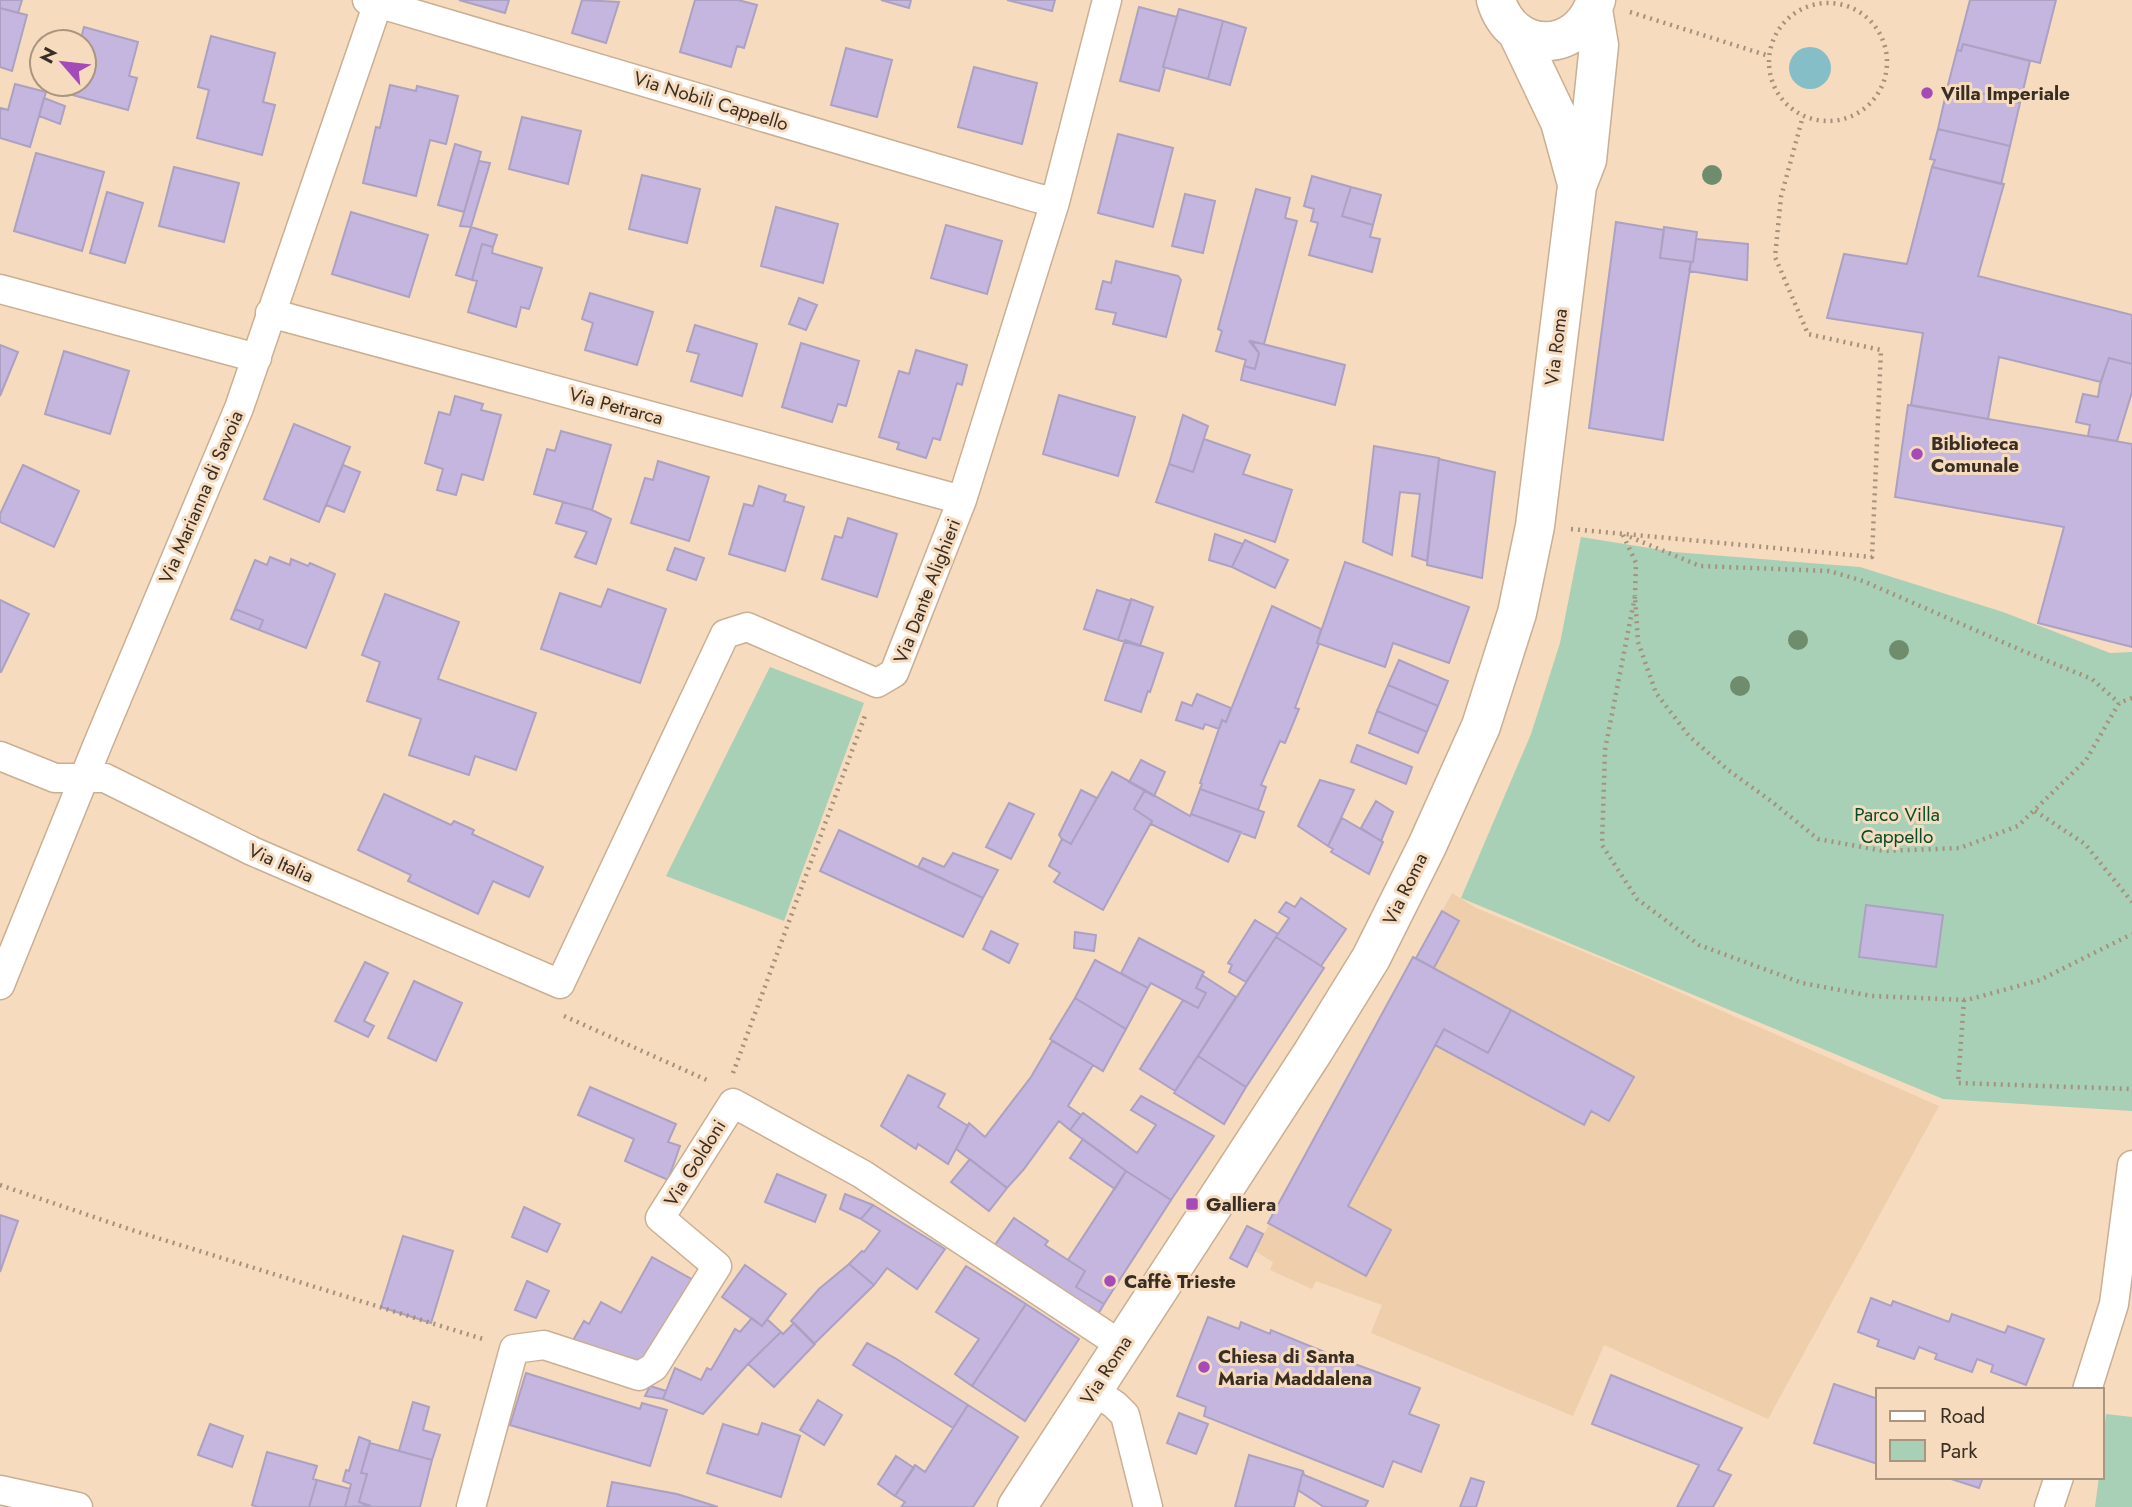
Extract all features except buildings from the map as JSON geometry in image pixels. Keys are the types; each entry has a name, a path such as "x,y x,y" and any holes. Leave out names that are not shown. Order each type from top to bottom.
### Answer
{"main road":[{"name":"Via Roma","path":"1496,0 1503,19 1518,34 1560,122 1577,186"},
{"name":"Via Roma","path":"1017,1507 1371,958 1427,846 1481,726 1517,613 1535,526 1577,186 1587,160 1604,6"},
{"path":"1518,34 1539,41 1561,39 1580,28 1604,6"}],"street":[{"name":"Via Dante Alighieri","path":"560,984 725,634 747,627 877,683 894,673 962,500 1055,202 1107,0"},
{"name":"Via Nobili Cappello","path":"374,1 1055,202"},
{"name":"Via Marianna di Savoia","path":"0,985 239,408 374,1"},
{"path":"0,289 257,359"},
{"name":"Via Petrarca","path":"270,313 962,500"},
{"name":"Via Italia","path":"0,756 55,778 105,778 251,851 560,984"},
{"name":"Via Goldoni","path":"514,1349 544,1345 639,1376 654,1367 717,1266 660,1218 730,1096 862,1174 1121,1345"},
{"path":"2088,1388 2114,1304 2132,1165"},
{"path":"471,1507 514,1349"},
{"path":"1093,1390 1125,1415 1148,1507"},
{"path":"2049,1507 2058,1479"},
{"path":"0,1490 78,1507"}],"path":[{"path":"1829,1 1847,5 1864,14 1878,28 1886,46 1888,65 1884,84 1874,100 1858,113 1841,120 1821,121 1803,116 1788,106 1777,91 1770,74 1769,56 1773,39 1782,24 1795,12 1829,1"},
{"path":"1604,6 1769,56"},
{"path":"1535,526 1872,557 1881,350 1808,334 1775,257 1781,197 1803,116"},
{"path":"1623,534 1636,564 1638,642 1656,692 1689,736 1728,770 1771,800 1818,839 1884,851 1960,848 2018,826 2087,760 2119,703 2132,698"},
{"path":"1623,534 1700,566 1829,571 1863,580 2092,679 2119,703"},
{"path":"1635,596 1605,750 1602,845 1637,899 1699,945 1802,983 1872,996 1964,1000 2040,980 2132,934"},
{"path":"560,984 563,1015 730,1096 877,683"},
{"path":"2035,811 2085,844 2132,902"},
{"path":"1964,1000 1958,1083 2132,1089"},
{"path":"0,1185 135,1231 514,1349"}],"shaded area":[{"path":"1452,893 1476,908 1633,972 1939,1106 1768,1419 1604,1345 1573,1416 1371,1333 1382,1305 1316,1281 1312,1289 1270,1270 1273,1262 1255,1251 1413,957 1417,958"}],"green space":[{"name":"Parco Villa Cappello","path":"1581,537 1674,552 1860,567 2003,612 2110,653 2132,652 2132,1111 1943,1099 1461,898 1531,734 1560,643"},
{"path":"770,667 864,703 784,921 666,876"},
{"path":"2106,1414 2132,1417 2132,1507 2095,1507 2099,1479 2104,1479"}],"water":[{"path":"1810,47 1825,53 1831,68 1825,83 1810,89 1795,83 1789,68 1795,53"}],"place":[{"name":"Villa Imperiale","path":"1927,93"},
{"name":"Biblioteca Comunale","path":"1917,454"},
{"name":"Galliera","path":"1192,1204"},
{"name":"Caffè Trieste","path":"1110,1281"},
{"name":"Chiesa di Santa Maria Maddalena","path":"1204,1367"}]}
